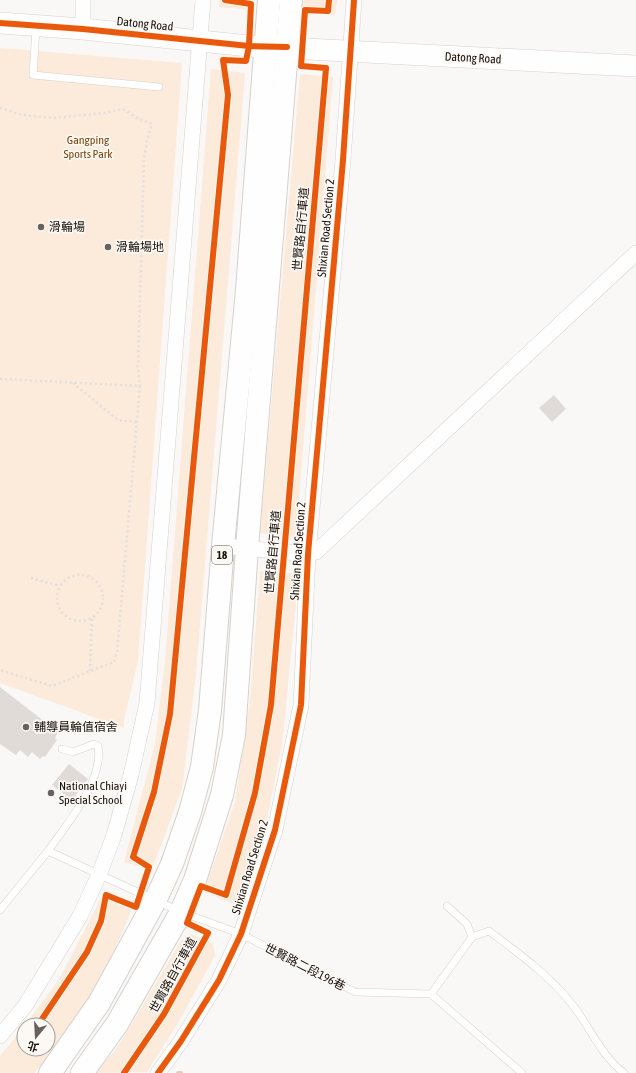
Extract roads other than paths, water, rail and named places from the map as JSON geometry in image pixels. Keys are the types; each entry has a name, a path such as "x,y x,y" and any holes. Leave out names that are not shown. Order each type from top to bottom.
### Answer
{"main road":[{"name":"18","path":"50,1073 99,1003 155,901 172,864 190,812 202,767 210,710 223,546 247,290 269,0"},
{"name":"18","path":"82,1073 117,1024 181,912 195,880 222,795 234,735 247,548 291,0"}],"street":[{"path":"83,0 83,28"},
{"path":"0,1036 24,1006 80,916 99,875 114,835 147,703 203,0"},
{"name":"Shixian Road Section 2","path":"158,1073 181,1041 219,980 241,934 275,830 301,705 308,554 343,160 354,0"},
{"name":"Datong Road","path":"0,23 83,28 265,47 636,66"},
{"path":"223,546 308,554 316,552 636,253"}],"lane":[{"path":"36,26 33,75 159,87"},
{"path":"0,910 48,852 87,796 100,756 98,746 94,744 73,752 62,749"},
{"name":"世賢路二段196巷","path":"48,852 155,901 241,934 354,992 431,994"},
{"path":"447,906 467,924 472,937"},
{"path":"522,1073 431,994 472,937 489,931 546,975 571,1003 613,1064 624,1073"}],"place":[{"name":"滑輪場","path":"41,227"},
{"name":"滑輪場地","path":"108,247"},
{"name":"輔導員輪值宿舍","path":"26,727"},
{"name":"National Chiayi Special School","path":"51,793"}],"park label":[{"name":"Gangping Sports Park","path":"88,147"}]}
